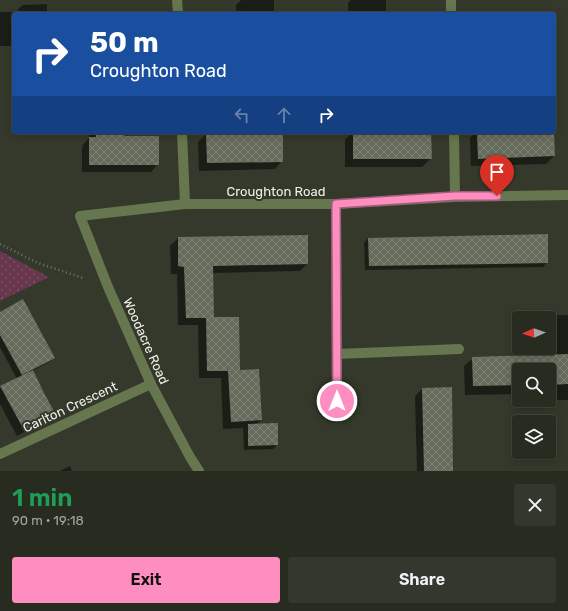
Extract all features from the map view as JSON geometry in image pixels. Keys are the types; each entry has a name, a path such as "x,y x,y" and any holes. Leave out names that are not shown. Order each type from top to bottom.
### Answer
{"street":[{"path":"177,0 178,12"},
{"path":"451,0 451,12"},
{"path":"182,134 185,204"},
{"path":"454,134 455,196"},
{"name":"Croughton Road","path":"80,216 185,204 336,204 455,196 568,195"},
{"path":"336,204 337,416"},
{"name":"Woodacre Road","path":"80,216 108,287 150,384 190,457 200,471"},
{"path":"337,354 459,349"},
{"name":"Carlton Crescent","path":"0,454 150,384"}],"path":[{"path":"0,244 38,263 108,287"}],"shaded area":[{"path":"0,251 49,277 0,301"}],"building":[{"path":"96,134 159,136 159,165 89,165 89,137 96,137"},
{"path":"206,134 283,134 283,162 207,163"},
{"path":"353,134 431,134 432,159 353,159"},
{"path":"477,134 554,134 555,156 478,159"},
{"path":"548,234 548,263 369,266 368,238"},
{"path":"308,235 308,264 213,266 214,317 239,317 240,370 259,369 262,420 231,422 228,371 207,371 206,318 186,318 184,267 178,266 178,237"},
{"path":"23,299 55,358 22,375 0,335 0,312"},
{"path":"568,354 568,384 556,385 556,363 512,363 512,385 473,386 472,357"},
{"path":"33,370 55,413 24,430 0,386"},
{"path":"452,387 453,471 424,471 422,388"},
{"path":"278,423 278,445 248,446 248,424"}],"route":[{"path":"337,401 336,204 455,196 497,196"}]}
